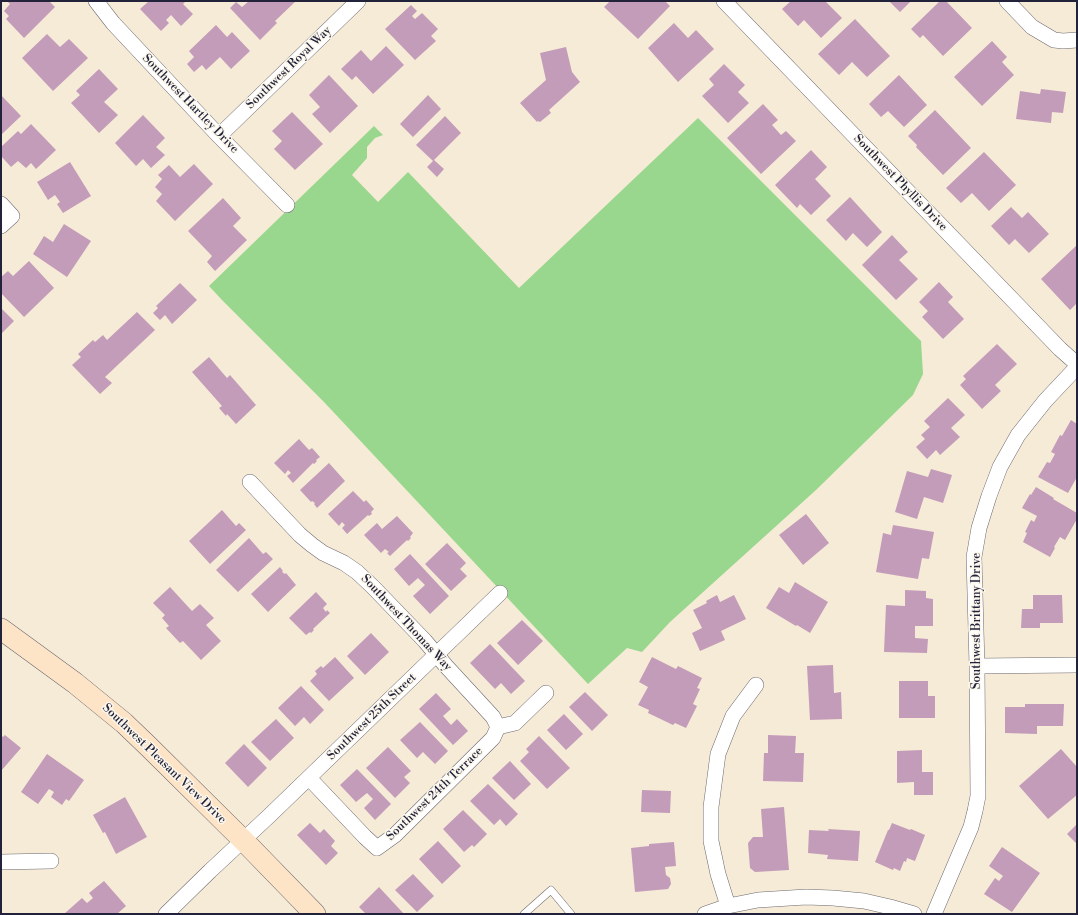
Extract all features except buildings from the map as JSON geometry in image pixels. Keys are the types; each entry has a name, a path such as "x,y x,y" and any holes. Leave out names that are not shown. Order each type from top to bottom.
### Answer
{"main road":[{"name":"Southwest Pleasant View Drive","path":"1,629 75,682 124,723 243,840 315,914"}],"street":[{"name":"Southwest Hartley Drive","path":"96,1 113,23 219,136 287,205"},
{"name":"Southwest Royal Way","path":"219,136 358,1"},
{"name":"Southwest Phyllis Drive","path":"724,1 1060,349 1077,364"},
{"path":"1007,1 1032,27 1054,40 1063,42 1077,40"},
{"path":"1,204 12,216 1,226"},
{"name":"Southwest Brittany Drive","path":"934,914 971,827 978,796 974,556 979,528 988,496 1000,467 1018,435 1045,401 1077,367"},
{"name":"Southwest Thomas Way","path":"250,482 300,535 323,553 344,563 368,582 425,641 493,717 498,727"},
{"name":"Southwest 25th Street","path":"166,914 500,593"},
{"path":"977,666 1077,665"},
{"path":"728,906 718,874 711,841 711,807 718,754 733,716 756,685"},
{"path":"498,727 515,723 546,693"},
{"name":"Southwest 24th Terrace","path":"309,778 376,848 395,835 493,738 498,727"},
{"path":"1,862 51,861"},
{"path":"705,914 728,906 765,900 806,897 864,901 890,906 914,914"}],"lane":[{"path":"524,914 551,890 571,914"}],"green space":[{"path":"698,118 921,341 923,374 913,395 816,490 670,622 642,652 627,648 588,684 324,402 209,286 374,126 383,135 375,138 367,147 367,158 352,175 378,202 408,172 519,288"}]}
